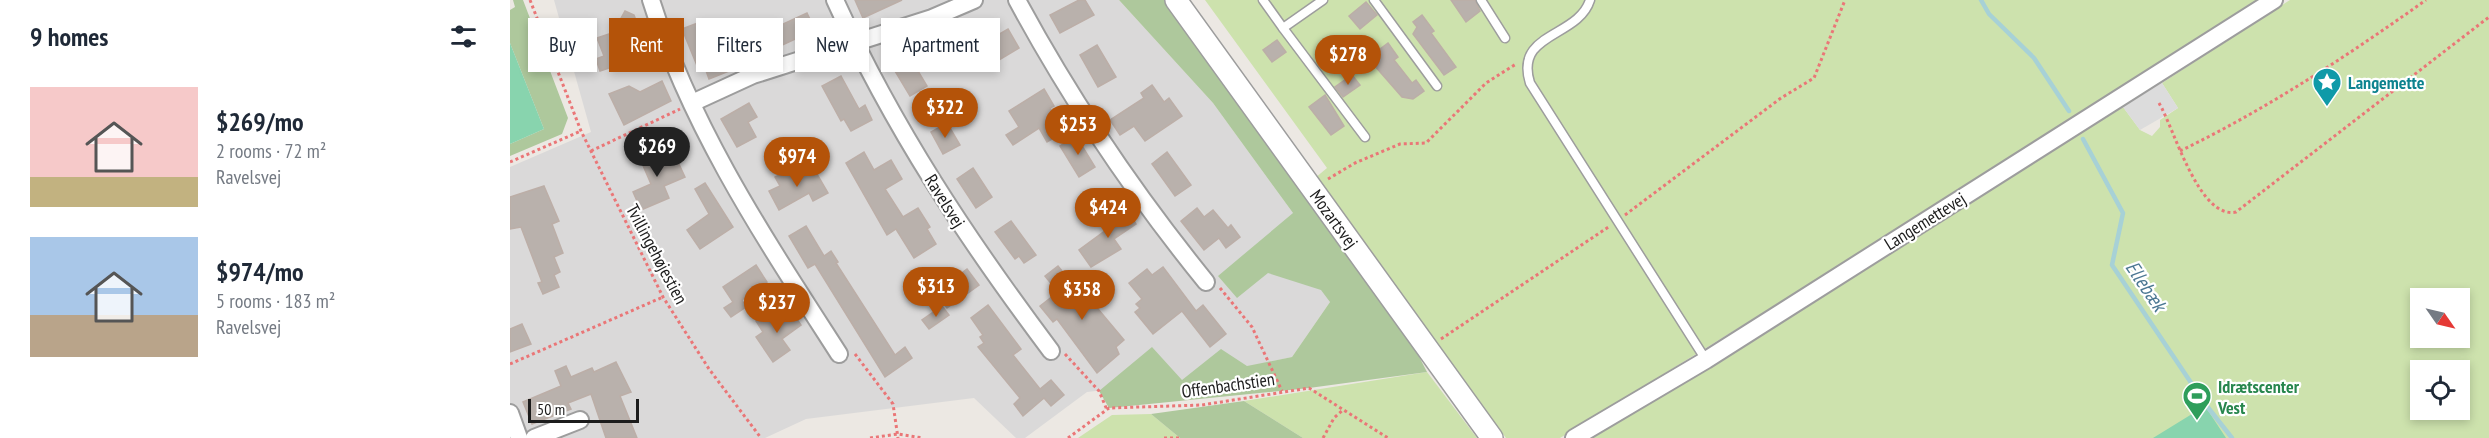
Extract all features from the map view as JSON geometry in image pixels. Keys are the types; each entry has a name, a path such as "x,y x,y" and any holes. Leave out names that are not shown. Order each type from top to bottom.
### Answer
{"street":[{"path":"651,0 692,103 741,201 838,354"},
{"name":"Ravelsvej","path":"835,0 843,18"},
{"path":"869,37 932,18 974,0"},
{"path":"1017,0 1098,140 1150,213 1206,282"},
{"name":"Mozartsvej","path":"1176,0 1492,438"},
{"name":"Langemettevej","path":"1574,438 1706,360 2274,0"},
{"path":"692,103 753,75 795,61"},
{"name":"Ravelsvej","path":"869,69 918,159 978,253 1050,351"},
{"path":"510,413 519,438"},
{"path":"534,438 580,420"}],"lane":[{"path":"1263,0 1365,137"},
{"path":"1283,28 1323,0"},
{"path":"1374,0 1437,86"},
{"path":"1481,0 1505,38"},
{"path":"1590,0 1583,14 1534,48 1528,57 1526,70 1530,83 1617,221 1679,313 1706,360"}],"path":[{"name":"Tvillingehøjestien","path":"530,0 581,131 663,297 709,369 761,438"},
{"path":"1427,349 1617,221 1781,98 1814,78 1845,0"},
{"path":"2181,151 2230,127 2309,79 2426,0"},
{"path":"2159,103 2170,121 2181,151 2207,200 2226,214 2235,212 2489,17"},
{"path":"1312,190 1332,176 1381,151 1400,144 1426,142 1486,83 1528,57"},
{"path":"591,151 692,103"},
{"path":"510,162 581,131"},
{"path":"1206,282 1218,285 1252,327 1282,391"},
{"path":"510,364 663,297"},
{"path":"1050,351 1063,352 1099,391 1107,410 1068,438"},
{"path":"838,354 854,353 894,404 898,436"},
{"name":"Offenbachstien","path":"1107,410 1202,405 1309,388 1388,438"},
{"path":"1323,438 1334,418 1343,410"},
{"path":"870,438 898,436 923,438"},
{"path":"1164,438 1180,438"}],"shaded area":[{"path":"554,0 1119,0 1213,103 1293,213 1330,302 1292,357 1182,381 1087,392 1025,438 1016,438 974,398 806,419 765,438 510,438 510,167 591,132 574,72 597,72 597,18 559,18"},
{"path":"2162,83 2178,108 2140,130 2123,107"}],"green space":[{"path":"513,0 523,0 530,18 528,18 528,72 550,72 568,118 562,134 510,156 510,144 544,129 510,43 510,10 515,7"},
{"path":"1119,0 1170,0 1409,337 1427,372 1309,388 1109,408 1099,391 1152,347 1182,380 1221,349 1247,366 1292,357 1330,302 1321,290 1268,273 1237,298 1218,276 1293,213 1213,103"},
{"path":"1205,0 2260,0 2038,143 1560,438 1506,438 1315,178 1327,168"},
{"path":"2290,0 2489,0 2489,438 1593,438 2123,107 2140,130 2152,136 2160,127 2160,120 2178,108 2162,83"},
{"path":"510,43 544,129 510,144"},
{"path":"1427,372 1477,438 1303,438 1244,401"},
{"path":"1244,401 1303,438 1180,438 1151,414"},
{"name":"Idrætscenter Vest","path":"2205,406 2226,438 2153,438"},
{"path":"1151,414 1180,438 1078,438 1112,415"}],"building":[{"path":"855,0 902,0 863,18"},
{"path":"1079,0 1085,0 1094,15 1060,33 1050,15"},
{"path":"1451,0 1475,0 1480,11 1466,22"},
{"path":"1366,2 1377,15 1360,29 1349,16"},
{"path":"625,11 634,15 635,18 621,18"},
{"path":"807,13 809,18 796,18"},
{"path":"1422,15 1434,31 1431,33 1456,67 1444,75 1413,34 1417,27 1413,22"},
{"path":"795,19 795,39 783,45 783,24"},
{"path":"696,24 696,63 684,34 684,28"},
{"path":"1008,29 1019,48 1000,59 1000,34"},
{"path":"609,34 609,68 600,71 597,59 604,56 597,38"},
{"path":"1277,40 1286,52 1272,62 1263,50"},
{"path":"1388,43 1398,57 1394,60 1412,83 1416,80 1424,91 1413,99 1402,97 1368,58"},
{"path":"1097,45 1116,77 1098,87 1080,55"},
{"path":"706,72 726,72 709,79"},
{"path":"896,72 919,72 927,86 910,96"},
{"path":"1352,75 1360,85 1343,97 1335,87"},
{"path":"841,76 859,109 865,105 872,120 851,131 844,119 841,121 822,86"},
{"path":"662,81 671,101 624,125 609,94 629,86 640,92"},
{"path":"1152,85 1164,102 1169,98 1182,116 1145,141 1134,126 1120,135 1110,120 1144,98 1141,93"},
{"path":"1044,89 1054,106 1050,108 1064,132 1047,142 1039,128 1013,145 1006,135 1019,127 1009,111"},
{"path":"1325,95 1344,126 1331,135 1309,107"},
{"path":"749,103 757,117 748,122 756,137 737,147 721,119"},
{"path":"947,123 960,145 943,154 931,132"},
{"path":"1076,136 1095,167 1079,177 1060,146"},
{"path":"657,146 666,165 677,160 685,177 664,186 669,198 641,210 633,192 651,184 638,154"},
{"path":"864,152 874,170 891,160 902,179 885,189 903,217 918,208 930,227 927,229 936,244 914,258 896,229 887,235 846,163"},
{"path":"1167,152 1191,185 1175,196 1152,164"},
{"path":"973,168 992,197 976,208 957,179"},
{"path":"814,169 828,193 813,201 809,193 779,210 769,191 780,186 775,177 789,170 793,178"},
{"path":"705,183 733,227 700,249 687,230 709,214 695,189"},
{"path":"544,186 559,221 552,224 563,253 554,257 560,272 554,275 559,287 543,294 538,283 542,282 521,227 510,229 510,197"},
{"path":"1126,208 1136,224 1114,239 1121,249 1091,267 1079,250 1106,230 1102,225"},
{"path":"1197,208 1204,217 1213,210 1228,228 1231,225 1240,237 1226,248 1219,238 1204,250 1181,221"},
{"path":"1011,221 1036,255 1024,263 1019,256 1015,259 995,232"},
{"path":"806,226 824,256 831,251 838,262 836,263 895,355 905,347 912,358 885,377 815,264 808,268 789,236"},
{"path":"756,265 767,282 742,300 746,307 731,317 724,308 733,302 723,287"},
{"path":"1058,266 1082,296 1089,291 1096,301 1093,303 1124,340 1116,347 1119,354 1097,373 1057,319 1053,322 1040,306 1058,292 1045,276"},
{"path":"1163,267 1196,311 1203,305 1226,334 1210,347 1182,311 1153,334 1135,312 1140,308 1136,304 1142,299 1129,283 1147,269 1152,275"},
{"path":"967,269 979,285 947,308 936,292"},
{"path":"988,305 1021,349 1013,355 1040,389 1051,380 1064,395 1051,406 1044,398 1023,416 1014,404 1020,398 978,347 984,343 980,337 983,335 971,318"},
{"path":"942,306 949,315 929,329 922,320"},
{"path":"790,309 801,325 782,339 790,350 773,362 756,337 763,332 756,321 765,315 771,323"},
{"path":"522,324 531,344 510,352 510,329"},
{"path":"616,362 631,392 620,396 637,438 606,438 591,394 568,403 571,409 532,424 523,402 561,386 555,371 566,366 571,377 592,368 594,372"}],"waterway":[{"name":"Ellebæk","path":"1981,0 1989,14 2034,58 2069,111"},
{"name":"Ellebæk","path":"2083,139 2123,213 2112,265 2206,405 2232,438"}],"place":[{"name":"Langemette","path":"2327,108"},
{"name":"Idrætscenter Vest","path":"2197,422"}]}
